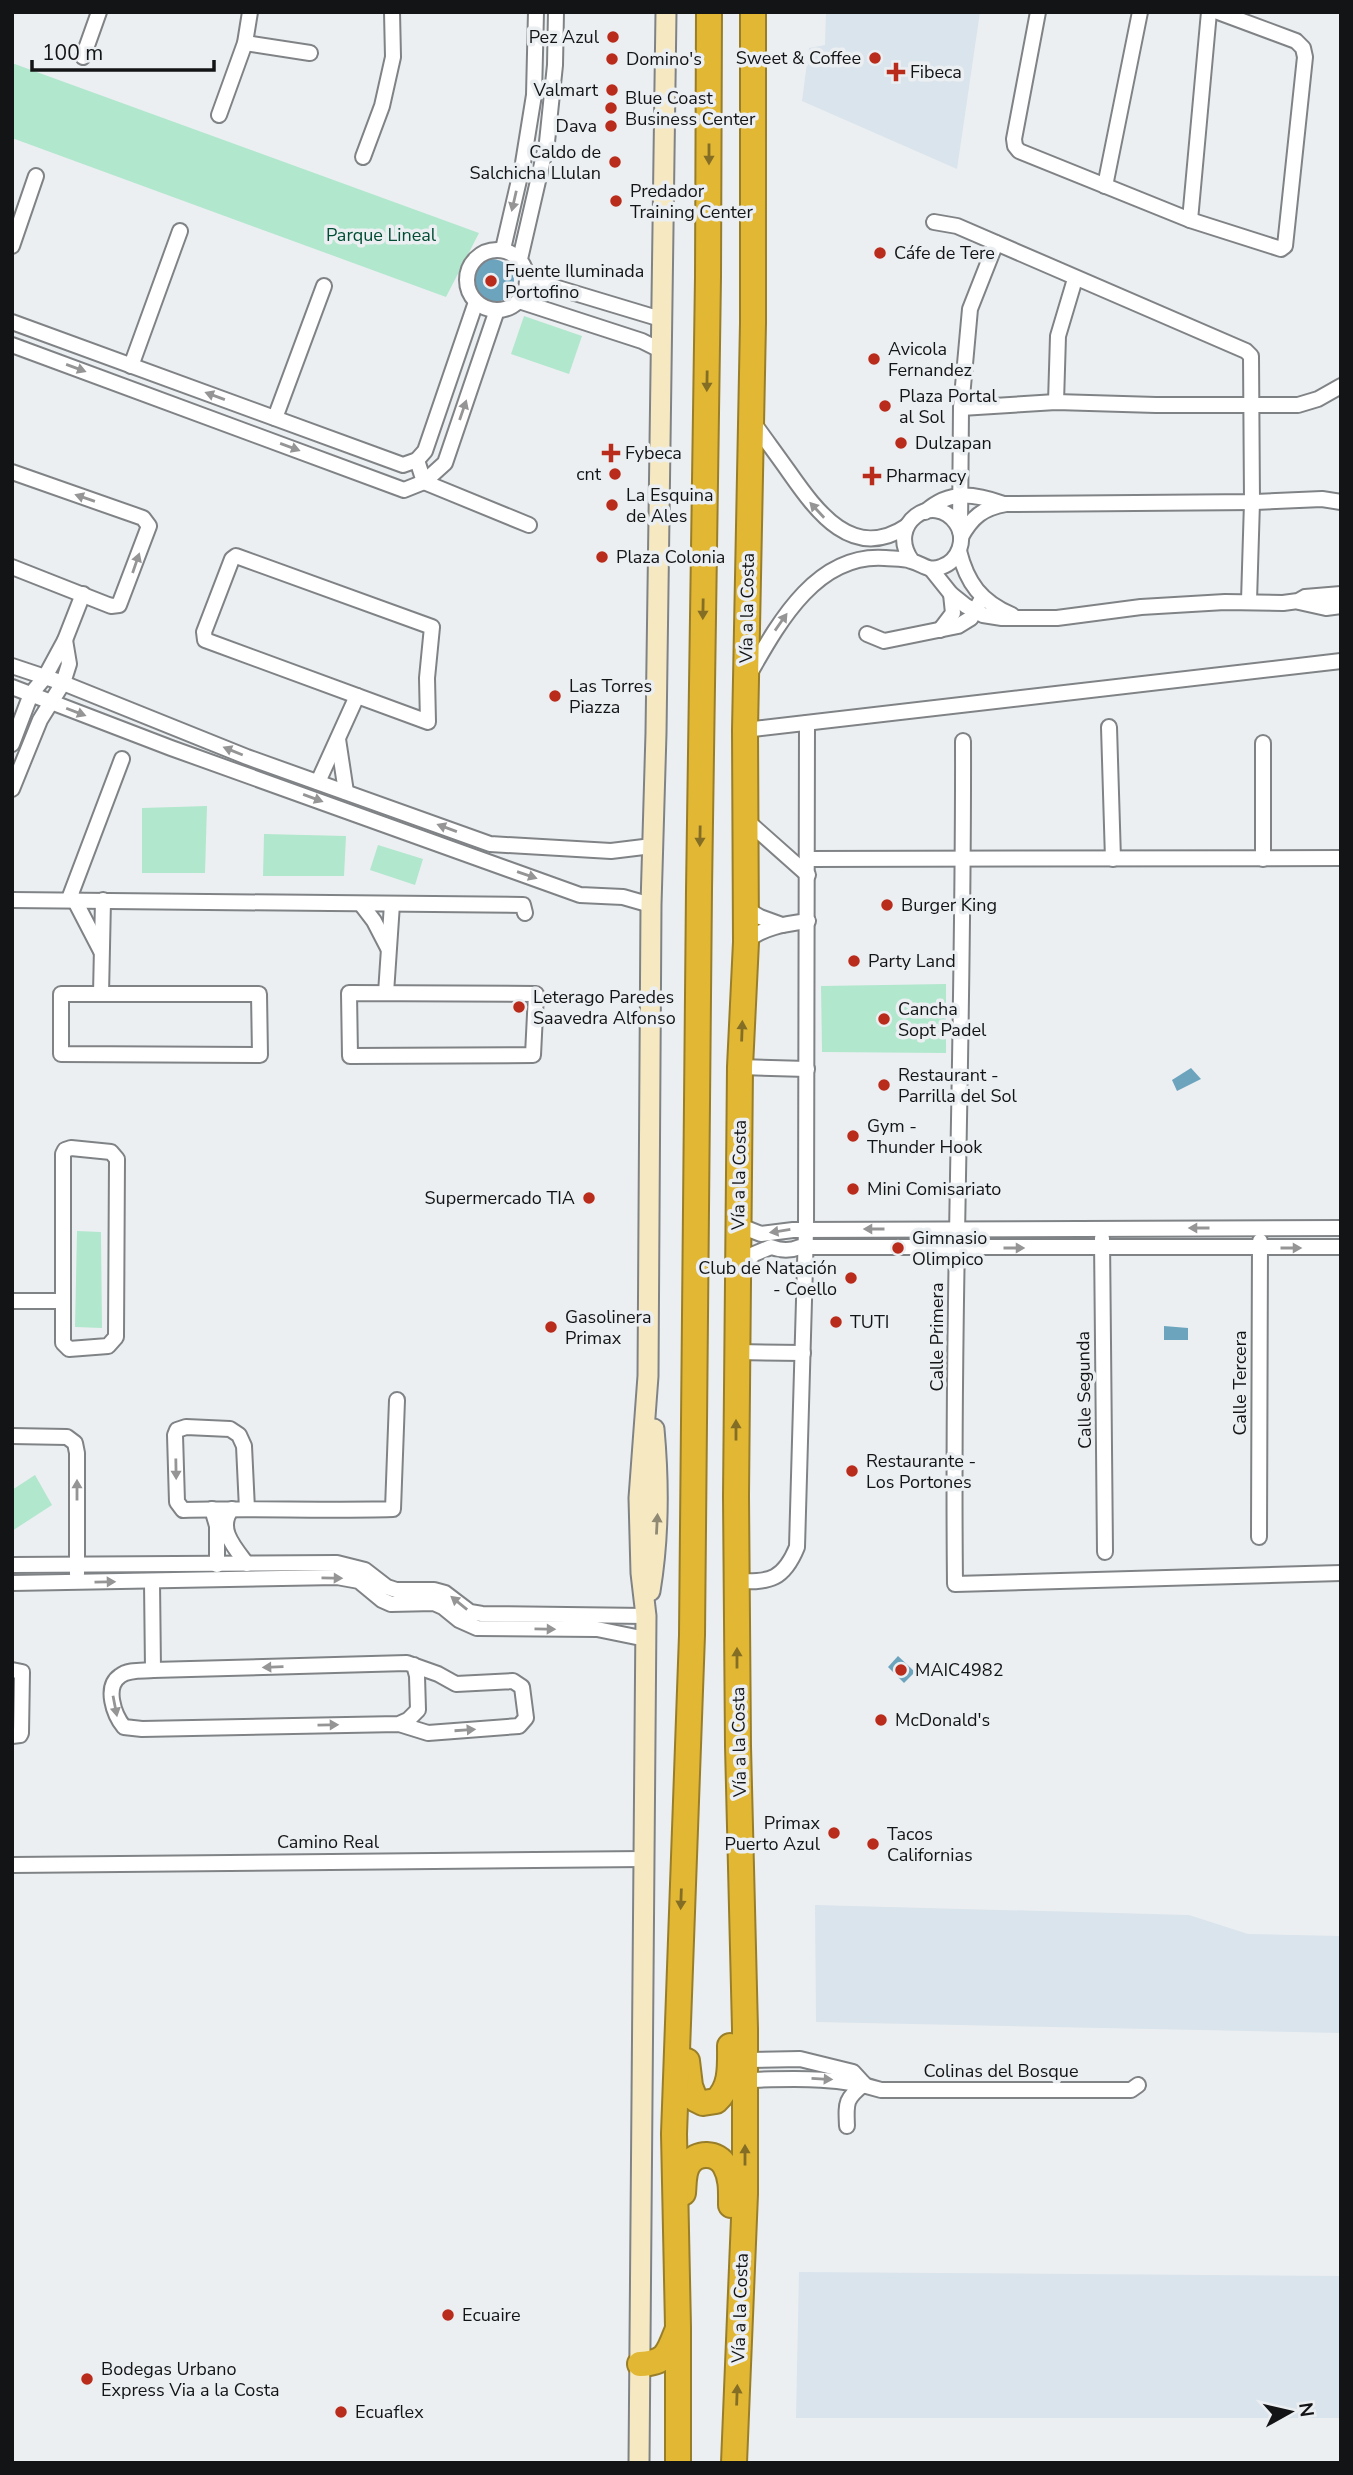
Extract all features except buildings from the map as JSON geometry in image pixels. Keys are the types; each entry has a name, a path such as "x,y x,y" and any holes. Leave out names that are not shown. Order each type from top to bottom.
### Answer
{"highway":[{"path":"678,2463 674,2134 692,1635 709,12"},
{"name":"Vía a la Costa","path":"734,2463 745,2194 738,1746 737,1225 746,942 745,730 751,418 753,12"},
{"path":"678,1984 690,2087 695,2099 709,2103 722,2096 729,2072 732,1838 738,1746"},
{"path":"677,2293 686,2168 694,2158 711,2155 724,2163 729,2178 740,2321"},
{"path":"677,2424 669,2391 648,2363 668,2350 678,2327"}],"street":[{"path":"83,57 99,12"},
{"path":"219,115 245,43 250,12"},
{"path":"363,157 382,106 393,57 392,12"},
{"path":"503,249 523,163 534,94 536,12"},
{"path":"520,259 503,249 484,252 470,265 467,285 476,302 497,310 505,309 519,301 527,287 528,279 520,259 547,142 555,65 556,12"},
{"path":"639,2463 648,2363 644,1859 646,1616 654,1564 659,1494 648,1377 651,905 664,320 666,12"},
{"path":"1038,12 1014,139 1019,151 1190,220 1276,250 1285,246 1305,57 1303,48 1296,41 1218,12"},
{"path":"1105,186 1140,12"},
{"path":"1190,220 1209,12"},
{"path":"245,43 310,53"},
{"path":"12,246 36,176"},
{"path":"934,222 957,226 1246,351 1251,356 1252,502 1249,601"},
{"path":"131,366 180,231"},
{"path":"960,540 961,408 970,309 996,243"},
{"path":"528,279 664,320"},
{"path":"1056,402 1058,336 1075,279"},
{"path":"275,418 324,286"},
{"path":"569,317 576,295"},
{"path":"519,301 662,351"},
{"path":"12,322 403,465 417,460 425,451 476,302"},
{"path":"614,332 621,308"},
{"path":"12,345 404,489 425,482 445,463 497,310"},
{"path":"51,359 59,339"},
{"path":"961,408 1056,402 1298,405 1318,400 1341,386"},
{"path":"751,418 805,496 829,521 843,531 860,537 877,538 894,534 940,500 961,494 1006,504"},
{"path":"417,460 425,482 529,525"},
{"path":"12,472 142,518 148,523 122,603 111,606 12,567"},
{"path":"1322,499 1341,490"},
{"path":"746,680 768,642 797,601 827,573 845,563 870,558 912,561 930,569 942,567 952,561 969,523 985,510 1006,504 1322,499 1341,502"},
{"path":"925,512 942,512 950,517 960,540 969,580 982,598 1020,618"},
{"path":"907,526 903,544 912,561"},
{"path":"843,531 845,563"},
{"path":"236,556 432,627 427,678 428,722 357,696 205,640 204,632 232,558 236,556"},
{"path":"930,569 951,594 976,612 993,617 1056,618 1141,607 1249,601 1298,601 1326,608 1341,606"},
{"path":"12,744 31,694 65,640 83,594"},
{"path":"940,630 953,613 951,594"},
{"path":"1298,601 1305,597 1341,594"},
{"path":"867,634 884,641 965,623 976,612 982,598"},
{"path":"12,789 40,720 63,683 69,664 65,640"},
{"path":"745,730 1341,661"},
{"path":"12,666 63,683 295,774 490,844 611,850 652,846"},
{"path":"12,687 580,894 623,897 651,905"},
{"path":"318,782 357,696"},
{"path":"737,1581 768,1581 780,1574 797,1546 803,1353 803,1247 806,1230 807,723"},
{"path":"1109,727 1112,859"},
{"path":"337,738 346,792"},
{"name":"Calle Primera","path":"963,741 956,1229 955,1584 1341,1573"},
{"path":"1263,743 1263,859"},
{"path":"102,953 71,899 122,759"},
{"path":"289,790 295,774"},
{"path":"746,820 808,875"},
{"path":"808,859 1341,858"},
{"path":"12,900 523,905 526,913"},
{"path":"101,994 103,900"},
{"path":"361,904 374,921 388,949"},
{"path":"386,993 392,904"},
{"path":"745,908 782,925"},
{"path":"746,942 752,936 782,925 808,921"},
{"path":"349,993 386,993 536,994 534,1055 350,1055 349,993"},
{"path":"61,994 101,994 259,994 260,1055 61,1054 61,994"},
{"path":"740,1067 807,1069"},
{"path":"71,1148 111,1152 117,1159 117,1337 108,1346 69,1349 63,1343 61,1301 63,1154 71,1148"},
{"path":"737,1225 761,1234 806,1230 1341,1228"},
{"name":"Calle Tercera","path":"1259,1537 1260,1228"},
{"name":"Calle Segunda","path":"1102,1229 1105,1552"},
{"path":"737,1272 754,1254 771,1247 780,1251 803,1247 1341,1247"},
{"path":"15,1302 61,1301"},
{"path":"737,1352 803,1353"},
{"path":"247,1509 244,1446 239,1435 230,1429 183,1427 177,1430 177,1502 183,1510 393,1509 397,1400"},
{"path":"12,1436 67,1437 75,1443 78,1583"},
{"path":"212,1509 217,1526 217,1565"},
{"path":"232,1509 226,1515 225,1526 228,1537 247,1564"},
{"path":"294,1563 294,1578"},
{"path":"12,1565 337,1563 365,1570 387,1587 405,1591 433,1590 445,1593 470,1612 646,1616"},
{"path":"12,1583 351,1579 359,1581 391,1604 443,1606 467,1625 477,1628 597,1629 646,1639"},
{"path":"135,1582 152,1619"},
{"path":"152,1582 153,1670"},
{"path":"407,1663 414,1665 456,1684 513,1681 522,1687 526,1718 519,1726 428,1733 398,1724 142,1729 124,1727 116,1717 113,1702 112,1688 117,1677 125,1672 407,1663"},
{"path":"398,1724 408,1720 418,1710 418,1676 414,1665"},
{"path":"12,1670 22,1672 21,1732 20,1735 12,1736"},
{"name":"Camino Real","path":"12,1865 644,1859"},
{"path":"793,2078 794,2059"},
{"path":"745,2070 794,2059 853,2072 864,2084 846,2103 847,2126"},
{"name":"Colinas del Bosque","path":"745,2070 793,2078 864,2084 881,2090 1131,2091 1138,2085"}],"shaded area":[{"path":"826,12 980,12 957,169 802,101 809,48 825,45"},
{"path":"815,1905 1189,1915 1248,1934 1341,1936 1341,2033 816,2022"},
{"path":"799,2272 1341,2276 1341,2418 796,2418"}],"green space":[{"name":"Parque Lineal","path":"12,63 479,233 446,297 12,138"},
{"path":"524,316 582,336 569,374 511,354"},
{"path":"207,806 205,873 142,873 142,808"},
{"path":"264,834 346,836 344,876 263,876"},
{"path":"378,845 423,859 415,885 370,870"},
{"name":"Cancha Sopt Padel","path":"946,984 946,1053 822,1052 821,986"},
{"path":"77,1231 101,1232 102,1328 75,1327"},
{"path":"35,1475 52,1505 12,1531 12,1490"}],"water":[{"name":"Fuente Iluminada Portofino","path":"492,259 507,266 514,281 507,296 492,303 477,296 470,281 477,266"},
{"path":"1191,1068 1201,1079 1177,1091 1172,1080"},
{"path":"1164,1326 1188,1328 1188,1340 1164,1340"},
{"name":"MAIC4982","path":"898,1656 915,1672 904,1683 888,1667"}],"place":[{"name":"Pez Azul","path":"613,37"},
{"name":"Sweet & Coffee","path":"875,58"},
{"name":"Domino's","path":"612,59"},
{"name":"Fibeca","path":"896,72"},
{"name":"Valmart","path":"612,90"},
{"name":"Blue Coast Business Center","path":"611,108"},
{"name":"Dava","path":"611,126"},
{"name":"Caldo de Salchicha Llulan","path":"615,162"},
{"name":"Predador Training Center","path":"616,201"},
{"name":"Cáfe de Tere","path":"880,253"},
{"name":"Fuente Iluminada Portofino","path":"491,281"},
{"name":"Avicola Fernandez","path":"874,359"},
{"name":"Plaza Portal al Sol","path":"885,406"},
{"name":"Dulzapan","path":"901,443"},
{"name":"Fybeca","path":"611,453"},
{"name":"cnt","path":"615,474"},
{"name":"Pharmacy","path":"872,476"},
{"name":"La Esquina de Ales","path":"612,505"},
{"name":"Plaza Colonia","path":"602,557"},
{"name":"Las Torres Piazza","path":"555,696"},
{"name":"Burger King","path":"887,905"},
{"name":"Party Land","path":"854,961"},
{"name":"Leterago Paredes Saavedra Alfonso","path":"519,1007"},
{"name":"Cancha Sopt Padel","path":"884,1019"},
{"name":"Restaurant - Parrilla del Sol","path":"884,1085"},
{"name":"Gym - Thunder Hook","path":"853,1136"},
{"name":"Mini Comisariato","path":"853,1189"},
{"name":"Supermercado TIA","path":"589,1198"},
{"name":"Gimnasio Olimpico","path":"898,1248"},
{"name":"Club de Natación - Coello","path":"851,1278"},
{"name":"TUTI","path":"836,1322"},
{"name":"Gasolinera Primax","path":"551,1327"},
{"name":"Restaurante - Los Portones","path":"852,1471"},
{"name":"MAIC4982","path":"901,1670"},
{"name":"McDonald's","path":"881,1720"},
{"name":"Primax Puerto Azul","path":"834,1833"},
{"name":"Tacos Californias","path":"873,1844"},
{"name":"Ecuaire","path":"448,2315"},
{"name":"Bodegas Urbano Express Via a la Costa","path":"87,2379"},
{"name":"Ecuaflex","path":"341,2412"}]}
